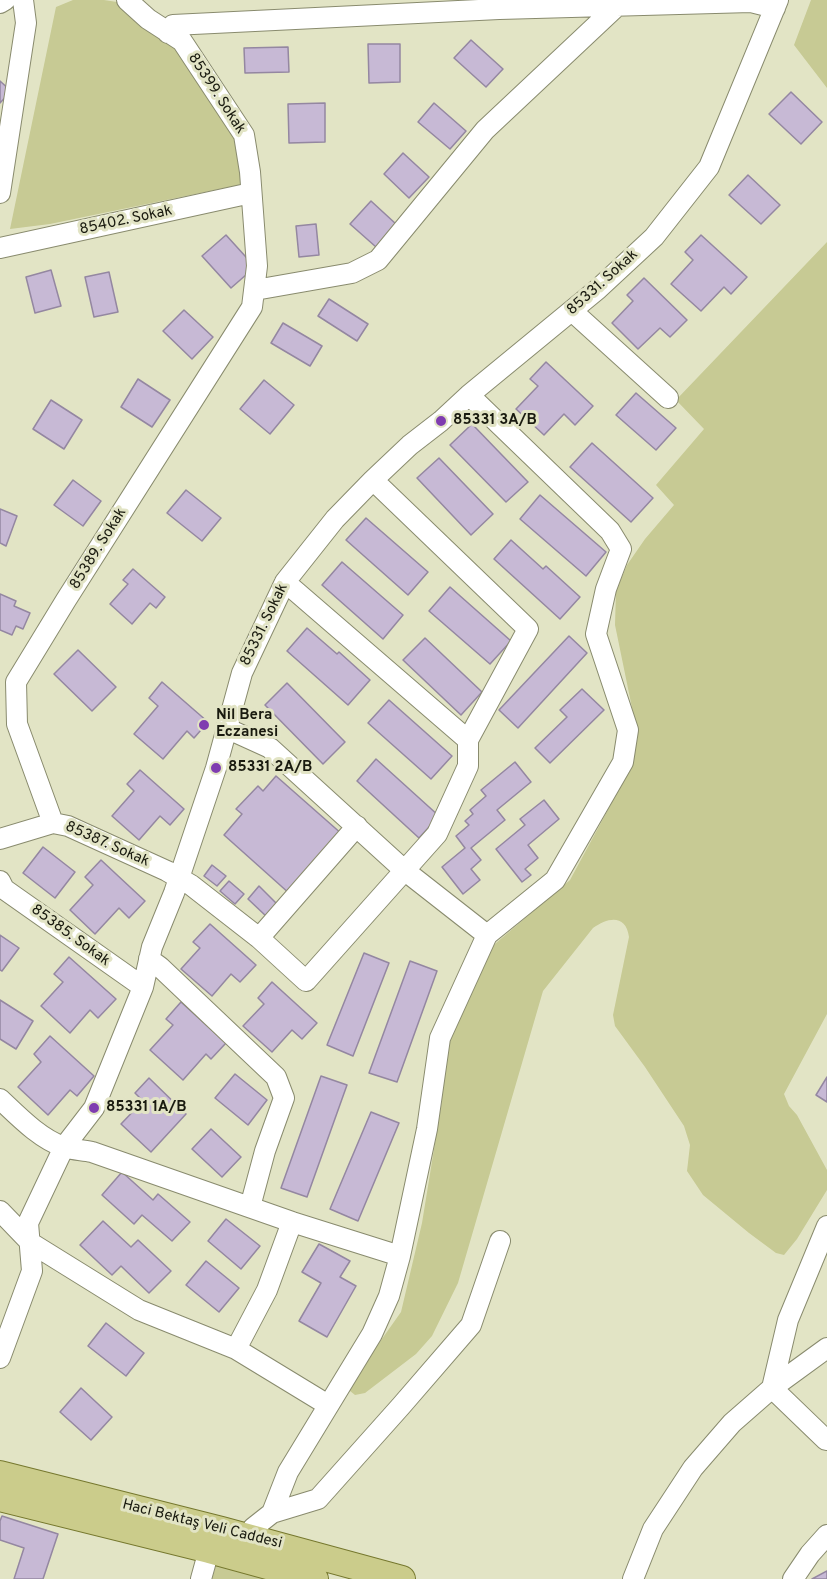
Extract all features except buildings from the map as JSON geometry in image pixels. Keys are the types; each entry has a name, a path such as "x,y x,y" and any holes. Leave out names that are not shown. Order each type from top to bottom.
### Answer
{"main road":[{"name":"Haci Bektaş Veli Caddesi","path":"0,1474 250,1537 402,1579"},
{"name":"Haci Bektaş Veli Caddesi","path":"0,1498 315,1579"}],"street":[{"path":"0,3 5,0"},
{"path":"0,193 26,23 23,0"},
{"name":"85399. Sokak","path":"127,0 148,19 182,42 244,135 257,266 255,290"},
{"path":"168,33 173,25 500,9 751,2 776,4"},
{"name":"85331. Sokak","path":"0,1358 32,1271 28,1223 64,1147 94,1108 143,987 152,947 179,878 216,768 242,673 285,582 335,519 410,445 598,289 654,237 709,166 776,4"},
{"path":"255,290 352,273 378,260 485,130 617,6"},
{"name":"85402. Sokak","path":"0,248 251,193"},
{"name":"85389. Sokak","path":"53,823 17,724 8,678 66,600 252,307 255,290"},
{"path":"572,311 668,398"},
{"path":"272,1513 288,1472 372,1334 389,1296 400,1256 427,1129 440,1038 487,935 555,880 622,762 628,730 596,634 606,589 621,549 610,531 470,395"},
{"path":"373,480 528,628 468,740 468,766 437,834 405,870"},
{"path":"285,582 468,740"},
{"path":"226,728 270,748 405,870 487,935"},
{"name":"85387. Sokak","path":"0,839 53,823 68,826 167,871 191,885 306,981 405,870"},
{"path":"258,939 357,826"},
{"name":"85385. Sokak","path":"0,881 4,889 143,987"},
{"path":"149,959 276,1077 284,1098 265,1151 250,1207"},
{"path":"0,1099 44,1136 64,1147 92,1152 292,1222 400,1256"},
{"path":"0,1211 31,1243 138,1310 236,1349 327,1405"},
{"path":"236,1349 267,1290 292,1222"},
{"path":"772,1388 788,1320 827,1226"},
{"path":"250,1537 253,1528 272,1513 318,1499 471,1325 500,1240"},
{"path":"633,1579 653,1529 693,1468 732,1423 772,1388 827,1348"},
{"path":"772,1388 827,1439"},
{"path":"793,1579 810,1554 827,1535"},
{"path":"201,1579 208,1550"}],"green space":[{"path":"73,0 117,2 165,33 241,139 244,184 50,224 10,229 56,7"},
{"path":"811,0 827,0 827,88 794,45"},
{"path":"827,242 827,1014 784,1094 827,1170 827,1190 797,1239 784,1255 776,1253 749,1233 703,1195 687,1171 690,1145 684,1126 615,1026 613,1015 629,937 624,924 620,921 605,922 593,928 543,991 458,1283 432,1336 416,1354 365,1393 355,1395 350,1391 350,1384 401,1312 422,1223 442,1100 441,1045 483,955 570,880 630,764 638,737 615,625 616,591 627,565 645,539 674,505 656,485 704,429 676,400"},
{"path":"216,1565 272,1579 212,1579"}],"place":[{"name":"85331 3A/B","path":"441,421"},
{"name":"Nil Bera Eczanesi","path":"204,725"},
{"name":"85331 2A/B","path":"216,768"},
{"name":"85331 1A/B","path":"94,1108"}]}
